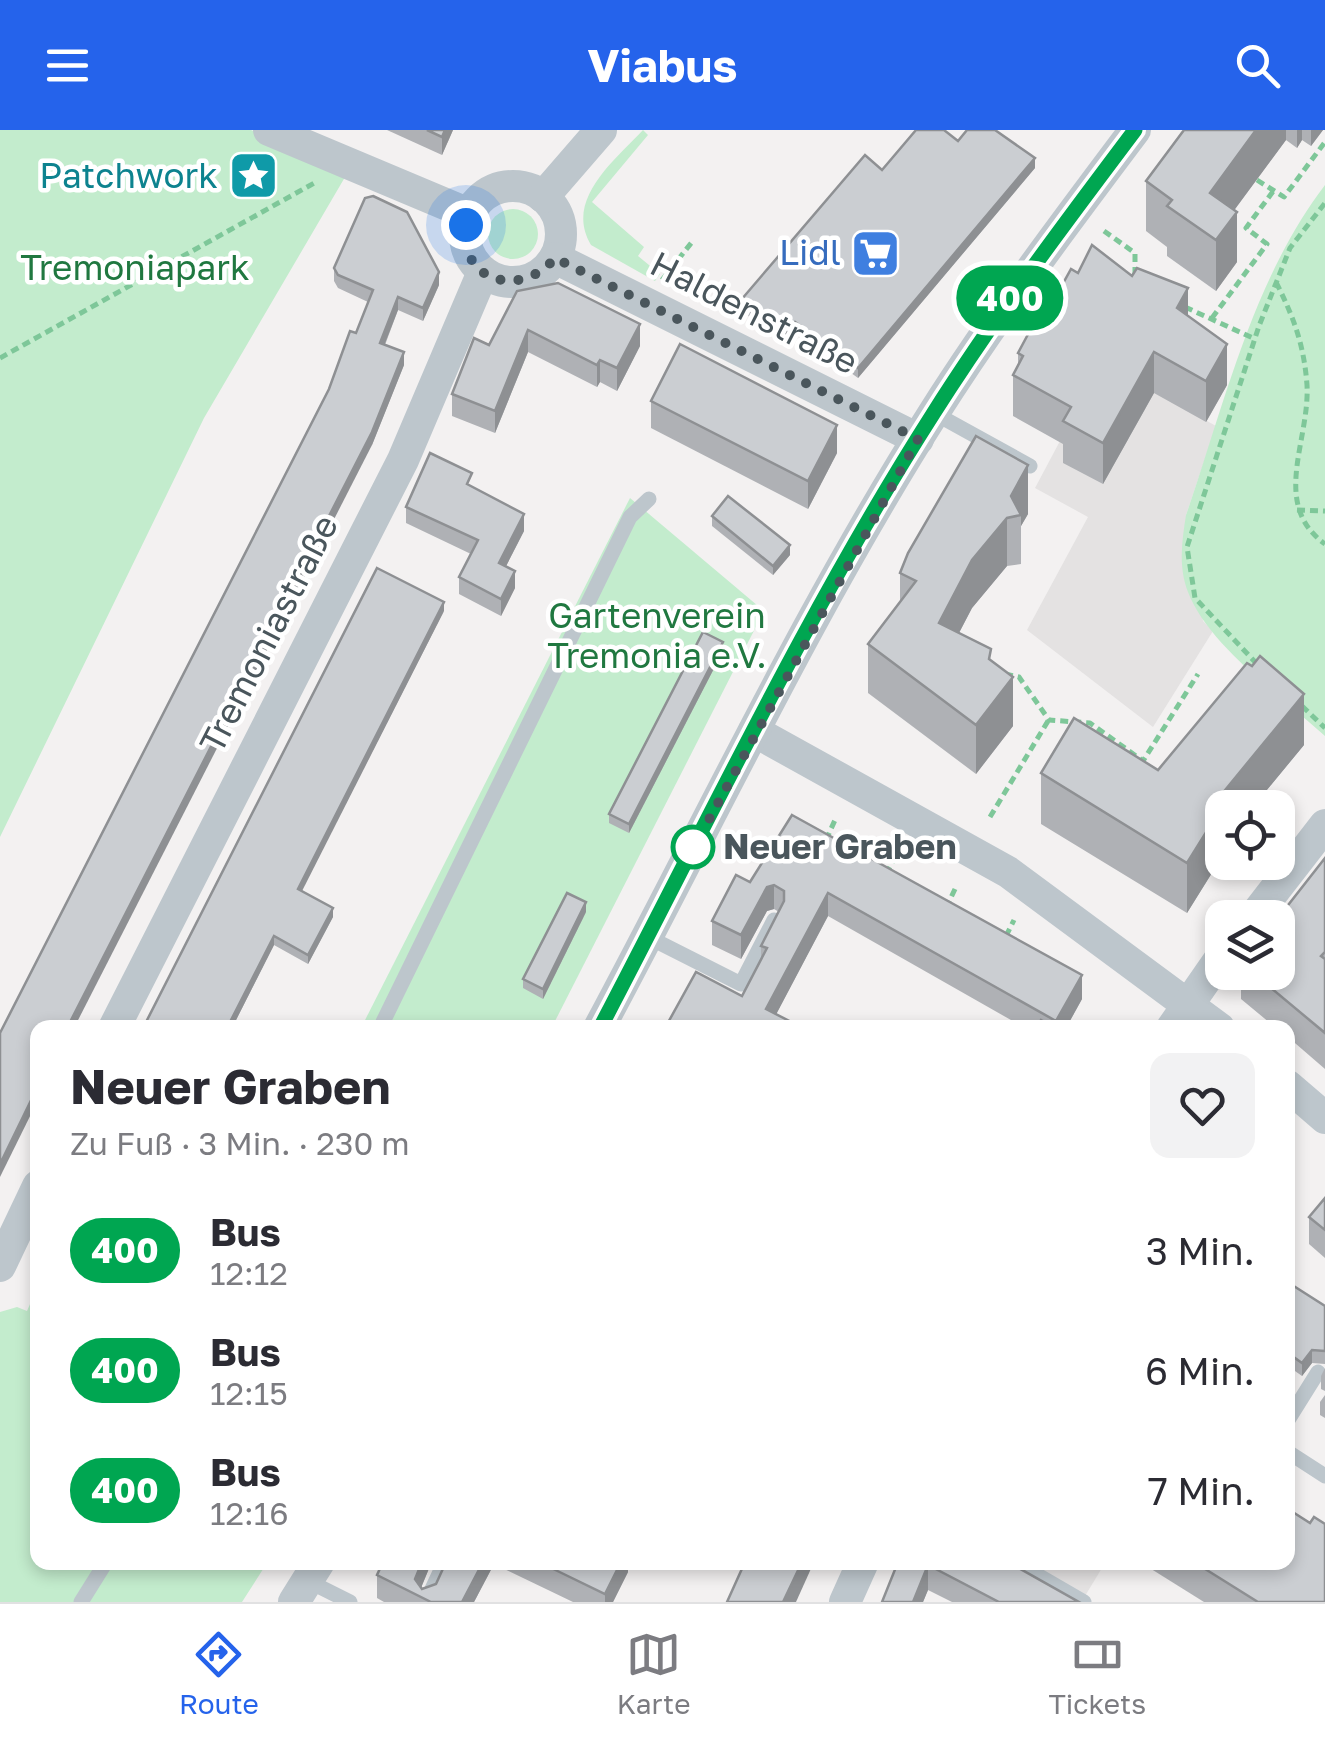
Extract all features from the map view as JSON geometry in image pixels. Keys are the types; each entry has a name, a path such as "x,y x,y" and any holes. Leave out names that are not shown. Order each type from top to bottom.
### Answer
{"street":[{"path":"269,130 469,214"},
{"path":"542,197 601,130"},
{"path":"604,1020 754,730 926,426 1051,238 1134,130"},
{"path":"502,187 528,188 542,197 554,210 561,228 555,258 545,270 525,281 508,282 482,272 466,244 469,214 484,196 502,187"},
{"name":"Haldenstraße","path":"555,258 926,426"},
{"name":"Tremoniastraße","path":"118,1020 403,460 482,272"},
{"path":"754,730 1008,872 1181,1015 1205,980"},
{"path":"1266,900 1325,825"},
{"path":"1295,1092 1325,1118"},
{"path":"0,1266 30,1203"},
{"path":"846,1602 860,1570"}],"lane":[{"path":"926,426 1030,466"},
{"path":"384,1020 630,517 650,499"},
{"path":"648,937 741,984 774,920"},
{"path":"1295,1409 1318,1372"},
{"path":"1295,1457 1325,1476"},
{"path":"82,1602 101,1570"},
{"path":"1029,1570 1084,1602"},
{"path":"426,1602 440,1572"},
{"path":"307,1582 350,1602"}],"path":[{"path":"1257,180 1284,197 1325,142"},
{"path":"0,358 348,164"},
{"path":"1212,318 1267,244 1246,228 1274,190"},
{"path":"1264,670 1195,598 1188,547 1276,282 1290,248 1325,203"},
{"path":"1104,231 1134,252 1134,285"},
{"path":"657,286 692,242"},
{"path":"1276,282 1302,334 1304,353 1307,391 1298,447 1297,510 1304,529 1325,544"},
{"path":"1181,305 1255,339"},
{"path":"1297,510 1325,511"},
{"path":"1002,674 1019,677 1048,720"},
{"path":"1048,720 1090,723 1143,761 1198,674"},
{"path":"1293,698 1324,725"},
{"path":"990,817 1048,720"},
{"path":"819,856 835,820"},
{"path":"879,885 897,854"},
{"path":"940,919 956,887"},
{"path":"998,952 1014,920"}],"shaded area":[{"path":"1177,350 1227,385 1207,421 1216,426 1186,515 1203,621 1213,631 1153,727 1027,630 1088,517 1035,488 1060,441"},
{"path":"1042,1570 1101,1570 1085,1596"}],"green space":[{"name":"Tremoniapark","path":"0,130 251,130 348,172 204,418 0,837"},
{"path":"643,130 648,135 592,202 644,247 638,256 660,274 655,281 591,245 584,228 584,212 596,182"},
{"path":"1325,185 1325,736 1248,670 1212,632 1188,592 1182,554 1186,515 1259,302 1300,222"},
{"path":"513,209 531,216 538,234 531,252 513,259 495,252 488,234 495,216"},
{"name":"Gartenverein Tremonia e.V.","path":"630,498 764,611 556,1020 365,1020"},
{"path":"30,1304 30,1570 263,1570 242,1602 0,1602 0,1312 17,1307 27,1311"}],"building":[{"path":"427,130 445,130 442,137"},
{"name":"Lidl","path":"916,130 944,130 958,141 967,130 995,130 1035,158 858,368 795,322 784,335 741,300 865,155 882,170"},
{"path":"1184,130 1256,130 1210,193 1237,212 1216,240 1167,206 1172,200 1146,181"},
{"path":"373,196 407,212 439,272 423,308 398,297 380,343 404,352 372,432 71,1020 30,1020 30,1102 0,1164 0,1033 329,389 350,331 356,333 373,290 338,275 334,268 365,198"},
{"path":"1092,245 1132,276 1137,268 1188,288 1177,308 1227,344 1206,381 1154,352 1103,443 1063,421 1071,407 1013,375 1023,356 1018,353 1055,284 1061,287 1071,269 1078,273"},
{"path":"558,283 640,324 617,368 600,360 597,365 528,330 495,411 452,394 474,338 489,345 517,291"},
{"path":"680,344 837,425 808,481 651,401"},
{"path":"976,436 1028,465 1011,496 1021,515 1007,518 972,560 939,623 991,649 989,659 1013,677 976,725 868,644 916,581 900,573 908,553"},
{"path":"430,453 472,473 467,484 524,514 499,563 515,571 501,599 459,577 478,540 406,507"},
{"path":"728,496 790,545 773,566 712,516"},
{"path":"377,568 444,602 298,889 333,908 308,955 274,936 231,1020 147,1020"},
{"path":"703,632 723,642 629,824 609,814"},
{"path":"1260,656 1304,694 1225,790 1205,790 1205,834 1187,863 1041,773 1074,718 1158,770 1247,663 1252,666"},
{"path":"792,815 1082,975 1054,1020 828,893 766,1009 787,1020 669,1020 696,972 742,996 767,948 761,946 784,901 784,891 774,885 767,887 741,935 712,921 736,875 750,882"},
{"path":"1325,858 1325,952 1321,956 1325,959 1325,1033 1274,990 1295,990 1292,900"},
{"path":"567,893 586,902 543,989 523,979"},
{"path":"1325,1198 1325,1230 1309,1217"},
{"path":"1295,1287 1325,1306 1325,1351 1312,1350 1302,1363 1295,1358"},
{"path":"1295,1513 1310,1523 1314,1517 1325,1524 1325,1602 1258,1602 1207,1570 1295,1570"},
{"path":"379,1570 419,1570 415,1579 422,1589 436,1584 442,1570 479,1570 462,1602 431,1602 377,1575"},
{"path":"556,1570 617,1570 605,1594"},
{"path":"741,1570 798,1570 783,1602 727,1602"},
{"path":"895,1570 926,1570 913,1602 882,1602"},
{"path":"938,1570 1022,1570 1079,1602 999,1602"}],"bus line":[{"name":"400","path":"604,1020 754,730 918,439 1051,238 1135,130"}],"place":[{"name":"Patchwork","path":"253,176"},
{"name":"Lidl","path":"876,253"},
{"name":"Neuer Graben","path":"693,847"}],"route":[{"path":"466,225 464,238 470,256 482,272 497,280 525,281 545,270 555,258 918,439 754,730 690,854 693,847"}]}
